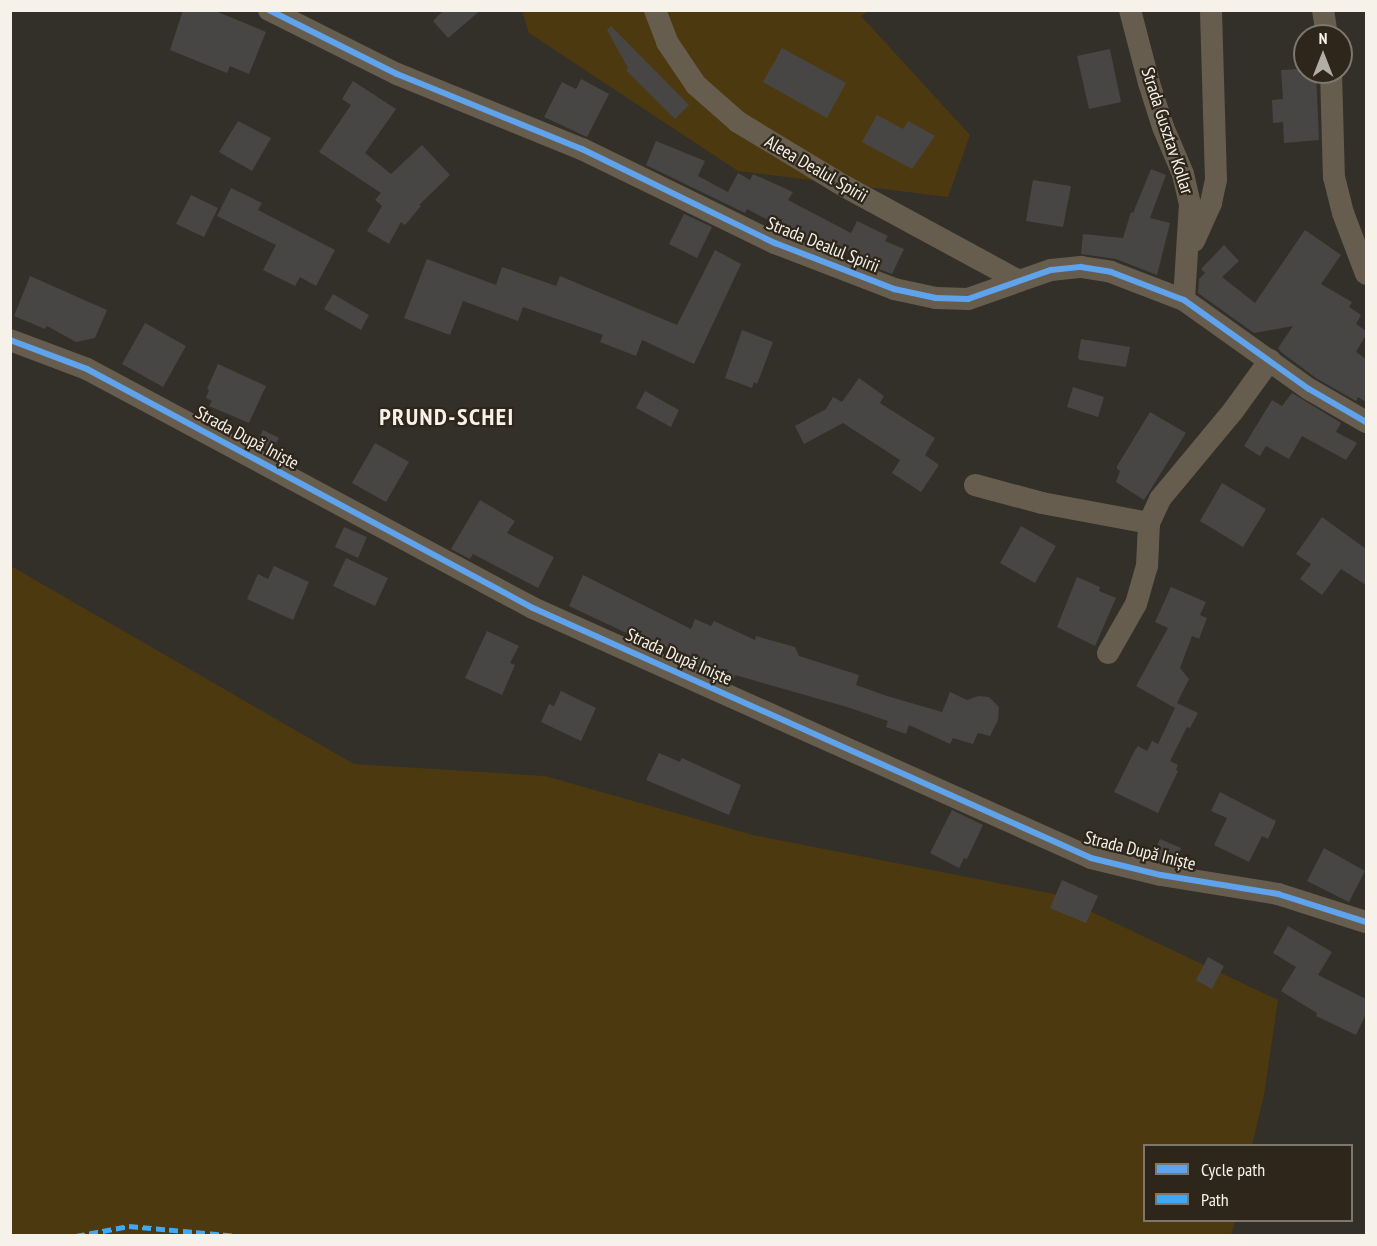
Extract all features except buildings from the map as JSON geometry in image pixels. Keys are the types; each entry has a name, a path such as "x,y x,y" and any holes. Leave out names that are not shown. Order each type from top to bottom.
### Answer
{"street":[{"name":"Strada Dealul Spirii","path":"269,10 397,74 582,149 775,243 894,289 936,298 968,299 1052,270 1081,267 1111,272 1184,300 1309,389 1366,422"},
{"name":"Aleea Dealul Spirii","path":"655,10 667,42 696,85 738,122 844,186 1019,281"},
{"name":"Strada Gusztav Kollar","path":"1130,10 1163,127 1184,174 1190,204 1184,300"},
{"name":"Strada Gusztav Kollar","path":"1188,253 1211,203 1216,180 1210,10"},
{"path":"1331,84 1334,177 1343,213 1366,274"},
{"name":"Strada După Iniște","path":"10,340 87,369 533,608 1091,858 1161,875 1278,894 1366,922"},
{"path":"1108,653 1136,604 1148,566 1149,523 1160,499 1233,411 1270,360"},
{"path":"975,485 1042,503 1149,523"}],"shaded area":[{"path":"522,11 869,11 861,16 970,135 948,197 738,171 529,33"},
{"path":"11,566 354,764 545,776 753,835 1054,894 1278,1000 1264,1095 1252,1144 1143,1144 1143,1222 1235,1222 1231,1235 11,1236"}],"marked path":[{"path":"76,1236 129,1226 238,1236"}],"cycle path":[{"path":"269,10 397,74 582,149 775,243 894,289 936,298 968,299 1051,270 1081,267 1111,272 1184,300 1309,389 1366,422"},
{"path":"10,340 87,369 533,608 1091,858 1161,875 1278,894 1366,922"}],"district":[{"name":"PRUND-SCHEI","path":"447,417"}]}
